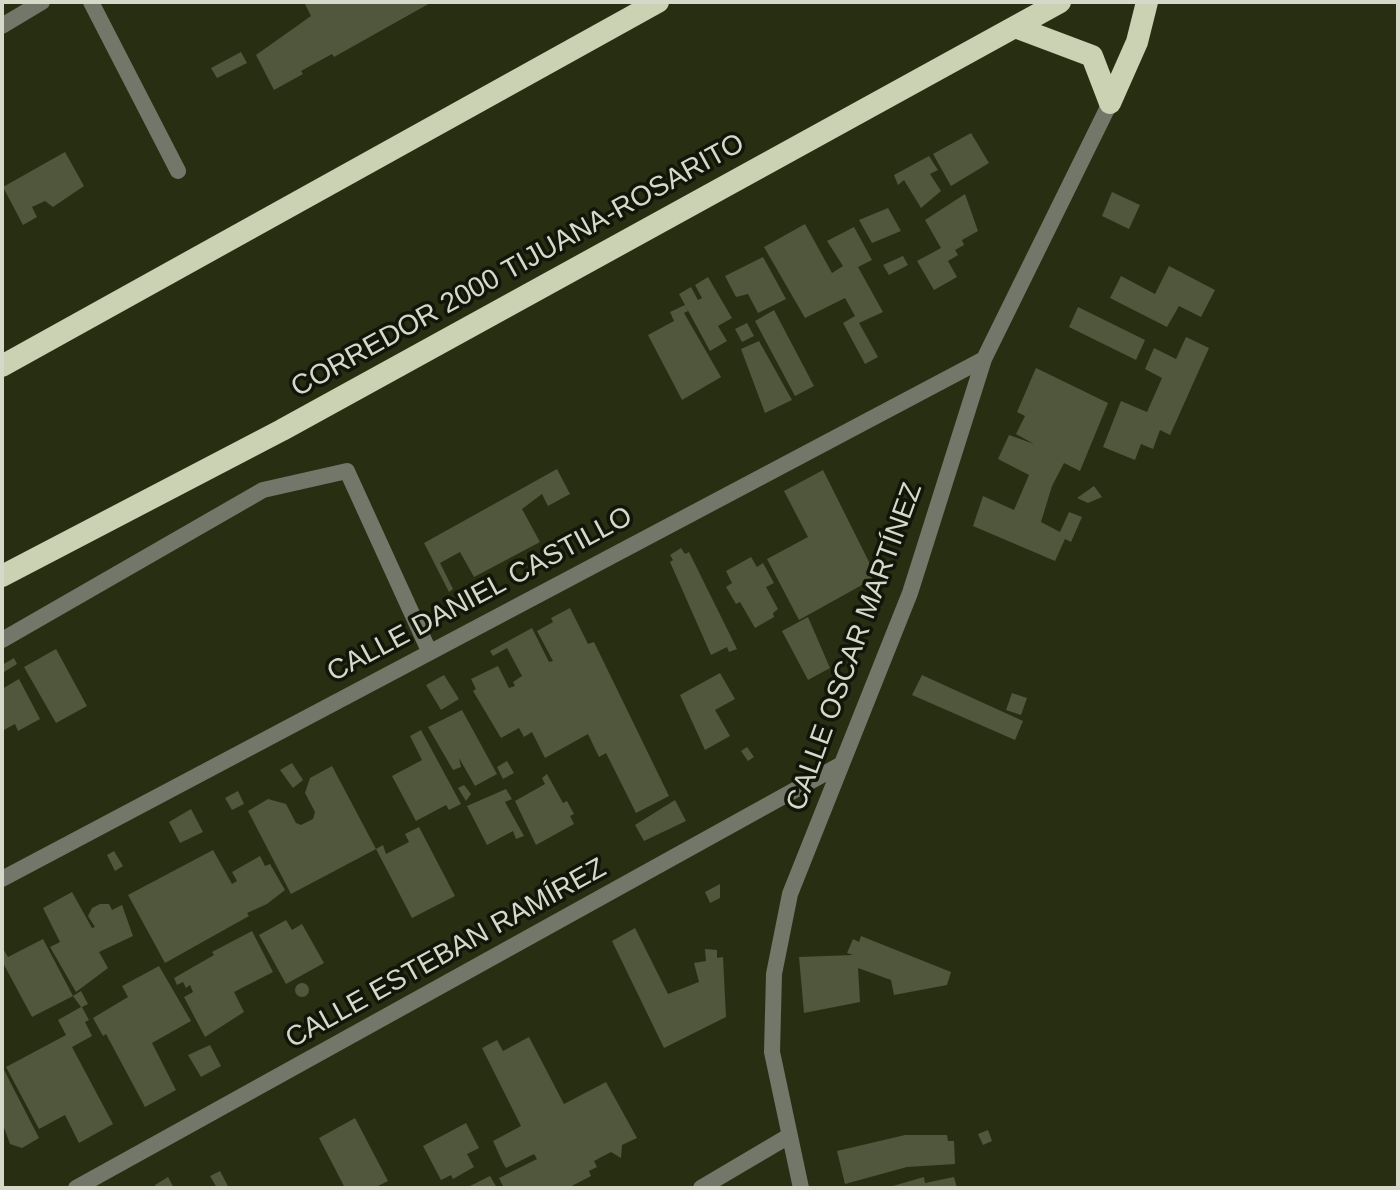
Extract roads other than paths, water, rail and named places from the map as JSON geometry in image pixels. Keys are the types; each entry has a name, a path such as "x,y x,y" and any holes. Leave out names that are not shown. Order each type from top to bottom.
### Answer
{"highway":[{"path":"2,366 658,2"},
{"name":"CORREDOR 2000 TIJUANA-ROSARITO","path":"2,576 282,430 1060,2"},
{"path":"1110,103 1137,42 1147,2"},
{"path":"1015,27 1092,56 1110,103"}],"street":[{"path":"2,26 42,2"},
{"path":"91,2 178,171"},
{"name":"CALLE OSCAR MARTÍNEZ","path":"801,1188 772,1052 774,974 790,894 910,593 984,359 1110,103"},
{"name":"CALLE DANIEL CASTILLO","path":"2,879 984,359"},
{"path":"2,640 263,490 347,471 429,651"},
{"name":"CALLE ESTEBAN RAMÍREZ","path":"76,1188 840,765"},
{"path":"701,1188 789,1136"}]}
